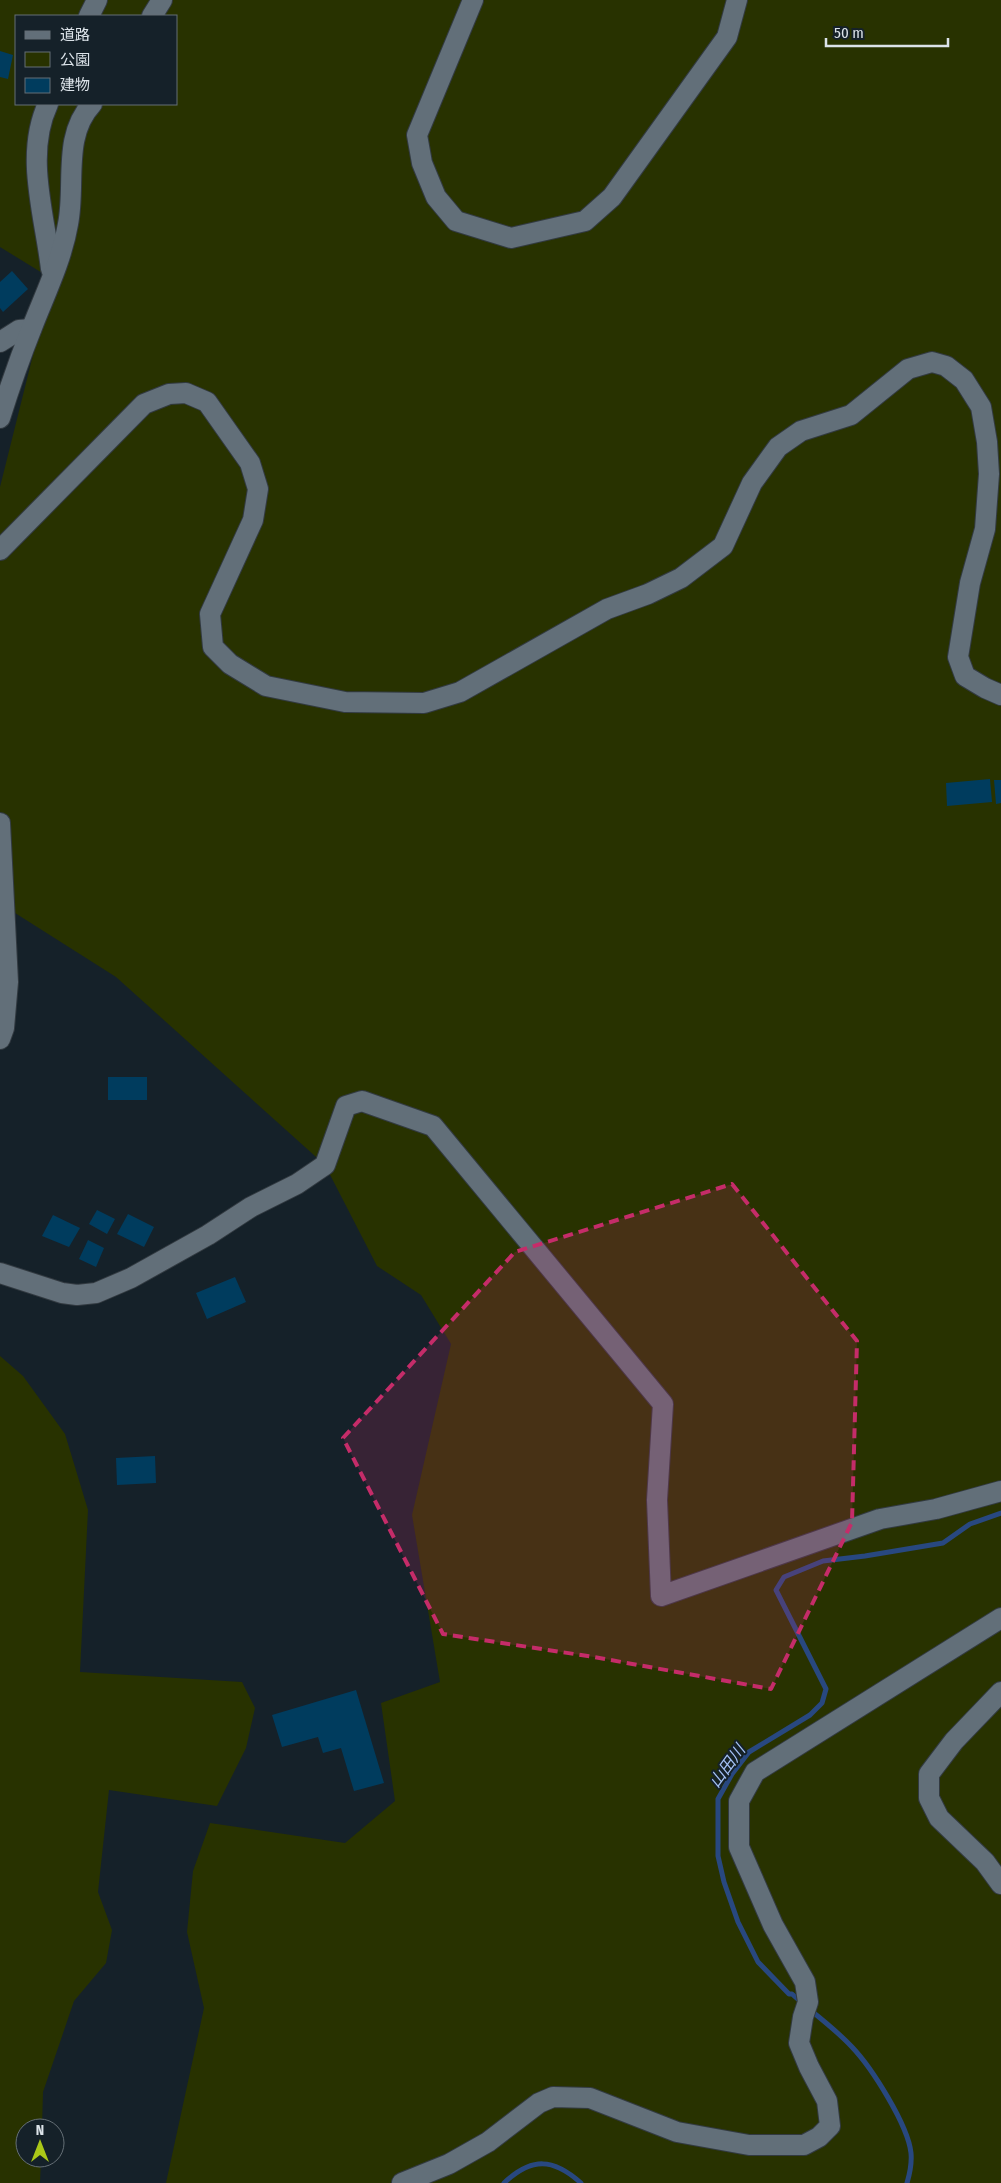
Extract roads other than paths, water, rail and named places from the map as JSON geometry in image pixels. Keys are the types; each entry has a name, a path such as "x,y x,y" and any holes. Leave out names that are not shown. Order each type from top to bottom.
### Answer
{"street":[{"path":"90,15 97,0"},
{"path":"153,15 162,0"},
{"path":"473,0 417,135 422,163 436,197 456,221 511,238 586,221 612,197 727,37 737,0"},
{"path":"48,105 38,135 38,191 48,237 52,279"},
{"path":"0,418 13,374 52,279 68,224 73,142 83,113 91,105"},
{"path":"0,342 19,330 31,329"},
{"path":"0,550 144,404 169,394 186,393 207,402 250,463 258,489 253,520 210,614 213,647 230,664 266,686 344,702 424,703 460,692 608,610 681,578 723,546 752,483 778,447 801,431 851,415 908,369 932,362 946,366 964,380 981,408 987,442 989,474 985,529 970,582 958,657 965,676 1001,695"},
{"path":"0,823 8,982 4,1028 0,1039"},
{"path":"0,1273 62,1293 77,1295 96,1293 131,1278 208,1235 251,1207 297,1184 325,1165 346,1106 362,1101 433,1126 663,1404 658,1500 661,1596 880,1519 936,1509 1001,1492"},
{"path":"402,2183 448,2164 488,2142 539,2103 553,2096 590,2098 677,2132 749,2146 804,2146 819,2137 830,2126 827,2101 809,2068 799,2043 806,2010 805,1982 773,1925 740,1847 740,1801 755,1772 1001,1618"},
{"path":"1001,1692 954,1741 929,1774 929,1798 939,1818 985,1862 1001,1884"}],"waterway":[{"name":"山田川","path":"801,2002 792,1994 789,1994 758,1962 738,1922 724,1882 718,1856 718,1799 732,1774 749,1752 810,1715 822,1703 826,1689 776,1590 784,1577 823,1561 943,1543 970,1524 1001,1513"},
{"name":"山田川","path":"809,2009 852,2047 869,2068 888,2097 903,2128 911,2153 910,2172 907,2183"},
{"name":"山田川","path":"504,2183 524,2169 542,2164 552,2165 561,2169 581,2183"}]}
